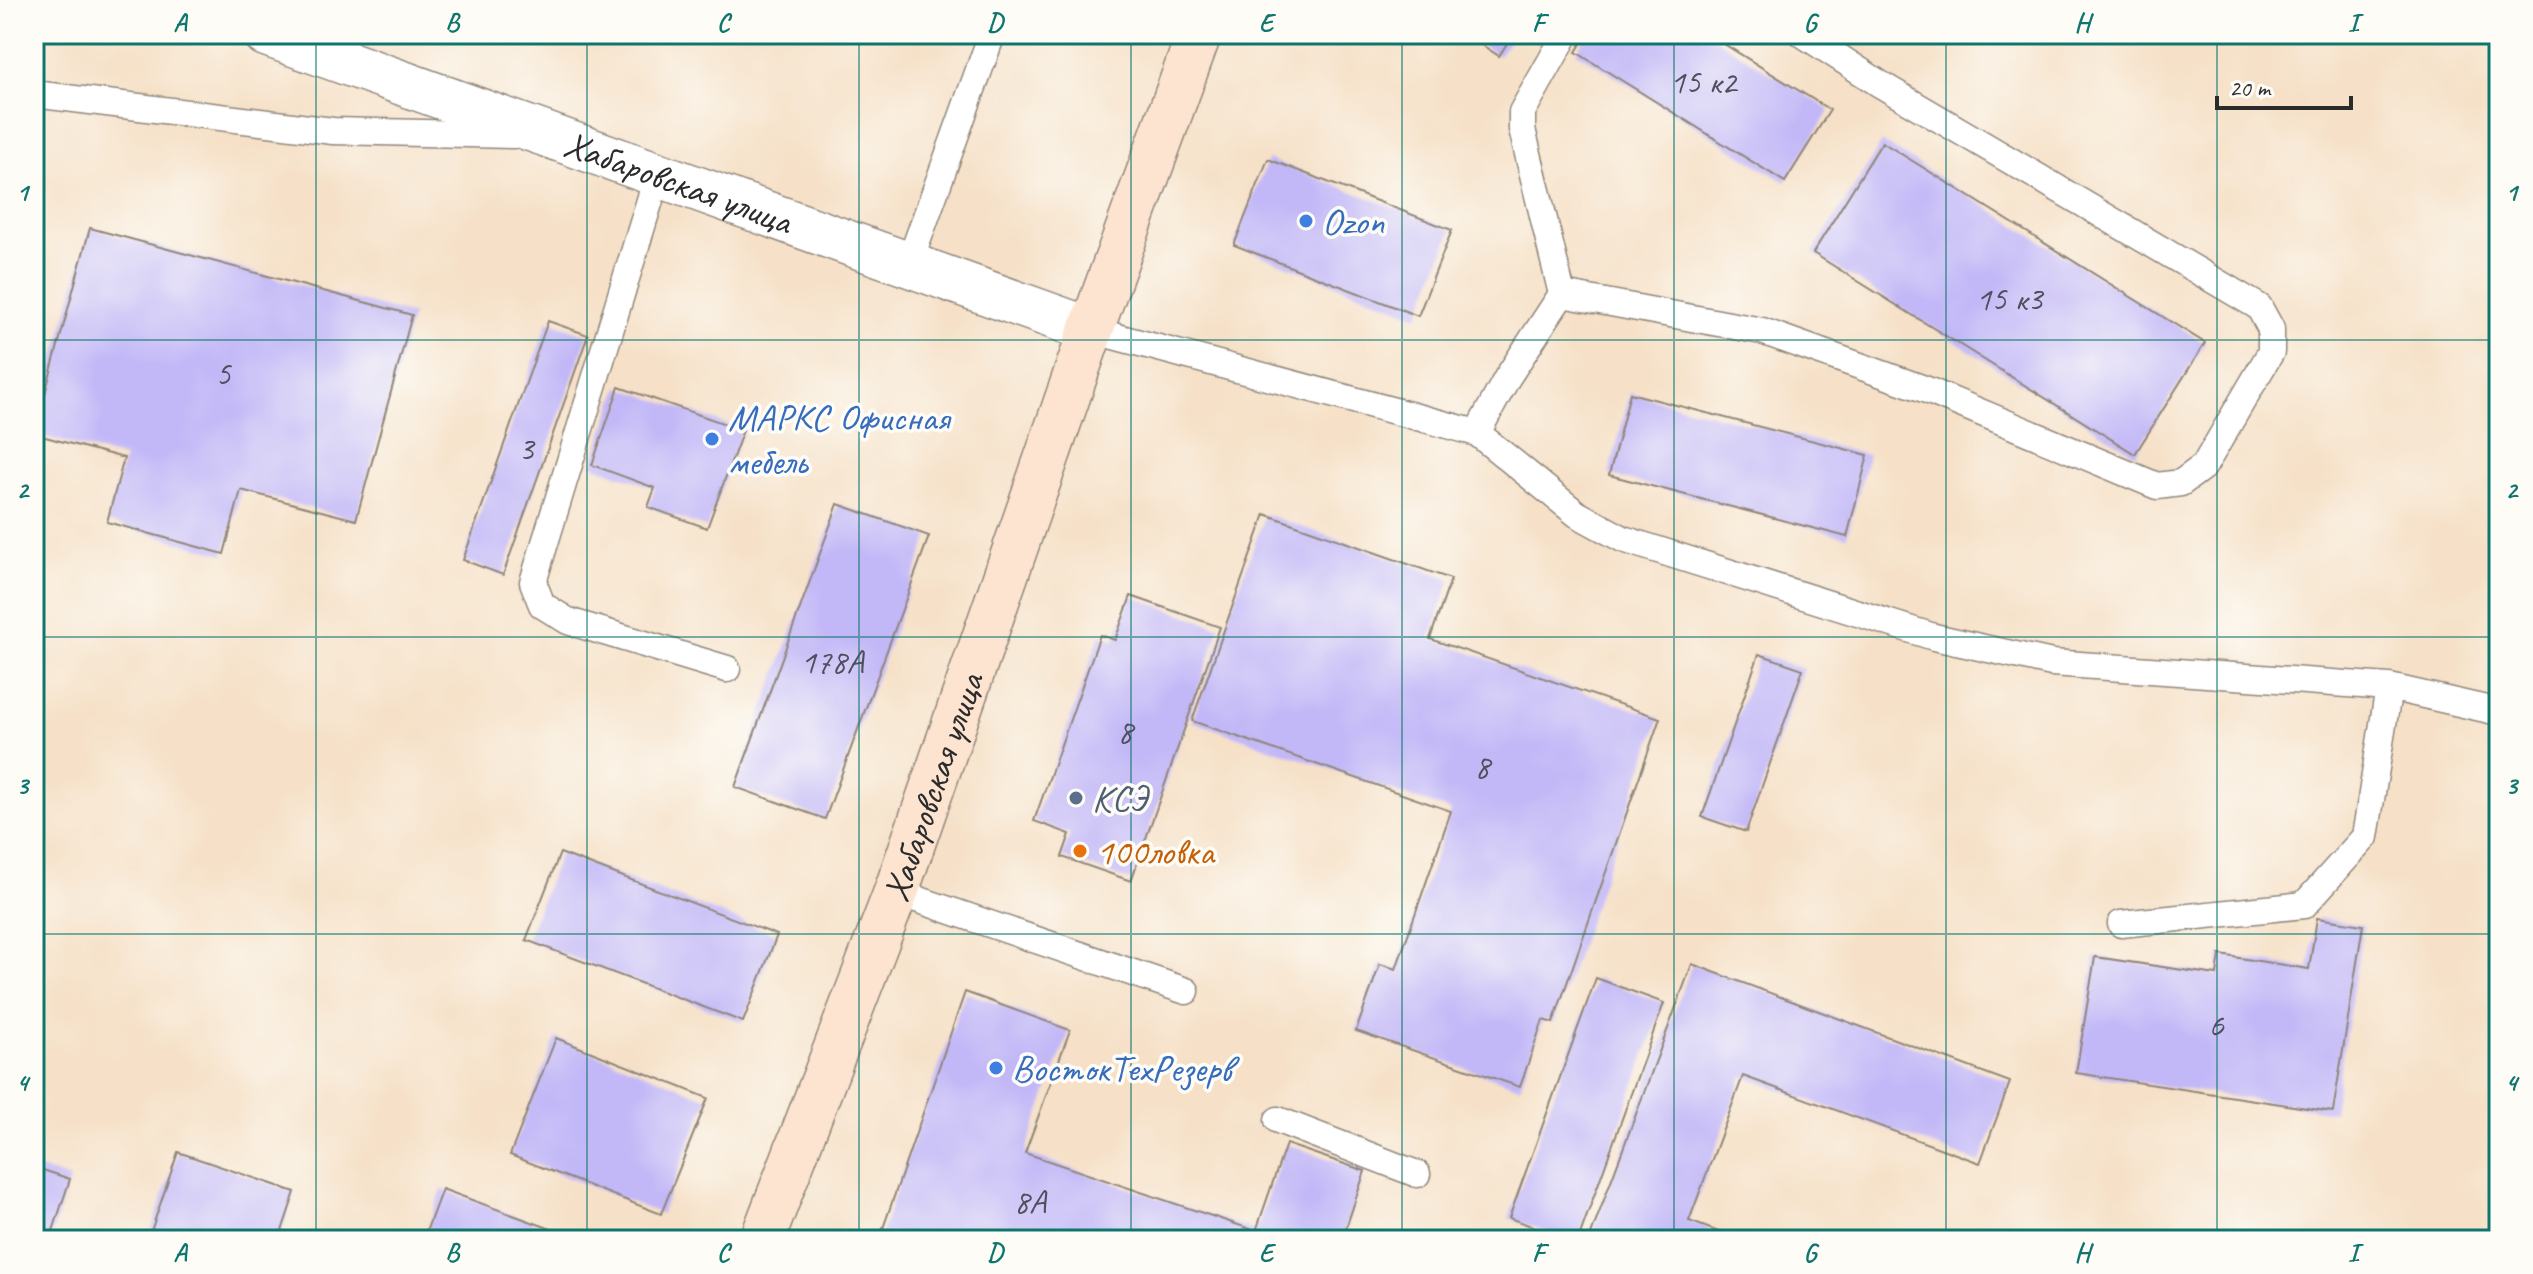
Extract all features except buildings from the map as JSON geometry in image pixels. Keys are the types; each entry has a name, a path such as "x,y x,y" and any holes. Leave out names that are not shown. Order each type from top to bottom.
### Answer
{"street":[{"name":"Хабаровская улица","path":"266,34 1091,330"},
{"name":"Хабаровская улица","path":"762,1240 896,892 1091,330 1199,34"}],"lane":[{"path":"909,264 992,34"},
{"path":"1477,433 1507,378 1562,294 1522,129 1522,112 1566,34"},
{"path":"1562,294 1762,331 1927,390 2157,486 2181,483 2204,466 2271,352 2271,329 2259,307 1880,84 1803,34"},
{"path":"34,94 333,131 553,136"},
{"path":"658,174 533,582 542,605 568,621 727,669"},
{"path":"1091,330 1477,433 1577,514 1623,539 1934,637 2052,663 2389,687 2499,712"},
{"path":"2121,924 2304,905 2365,837 2389,687"},
{"path":"896,892 1186,991"},
{"path":"1278,1120 1417,1174"}],"place":[{"name":"Ozon","path":"1306,221"},
{"name":"МАРКС Офисная мебель","path":"712,439"},
{"name":"КСЭ","path":"1076,798"},
{"name":"100ловка","path":"1080,851"},
{"name":"ВостокТехРезерв","path":"996,1068"}]}
